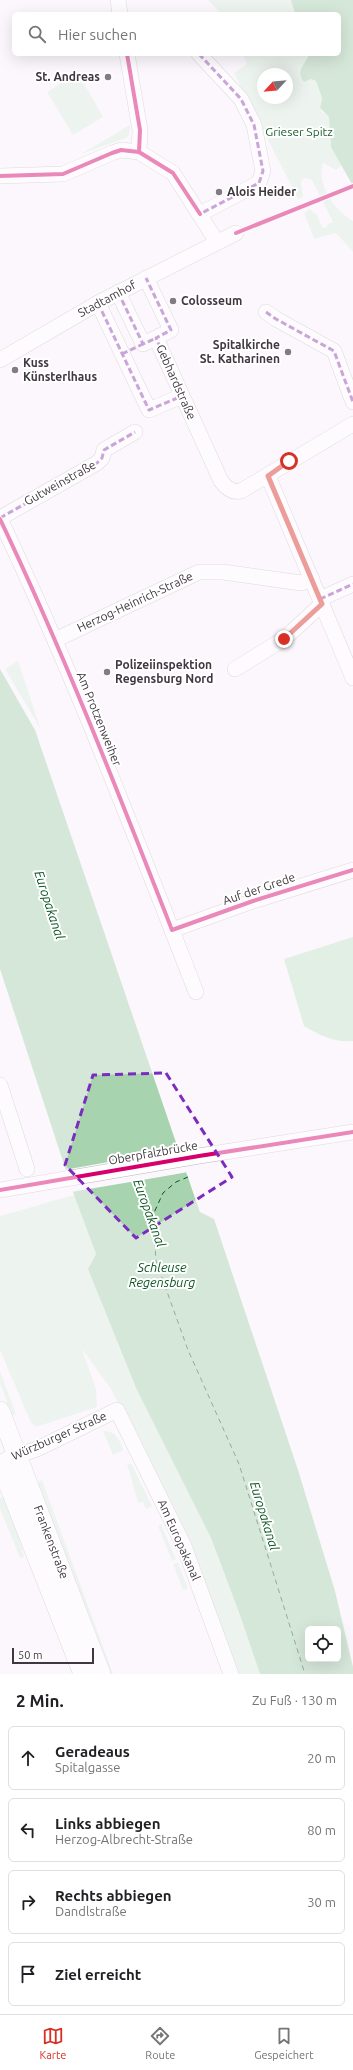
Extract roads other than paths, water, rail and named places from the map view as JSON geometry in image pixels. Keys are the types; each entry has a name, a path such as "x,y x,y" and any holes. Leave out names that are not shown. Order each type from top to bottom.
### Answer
{"main road":[{"name":"Frankenstraße","path":"0,1411 102,1674"},
{"name":"Frankenstraße","path":"0,1462 84,1674"}],"street":[{"path":"118,0 120,12"},
{"path":"127,56 140,130 139,152"},
{"path":"200,214 259,183 263,170 254,125 241,99 201,56"},
{"path":"0,176 63,174 121,150 139,152 173,173 217,242"},
{"name":"Stadtamhof","path":"0,360 118,292 236,233"},
{"name":"Gebhardstraße","path":"146,278 171,330 149,341 182,396 221,481 233,491 241,491 268,476"},
{"path":"118,292 149,341 122,354"},
{"path":"98,303 149,410 182,396"},
{"path":"271,316 334,351 353,402"},
{"path":"353,424 295,458 268,476 353,678"},
{"name":"Gutweinstraße","path":"0,518 97,463 102,458 104,450 135,432"},
{"name":"Am Protzenweiher","path":"0,518 55,640 137,838 196,992"},
{"name":"Herzog-Heinrich-Straße","path":"55,640 199,572 223,572 301,583 312,579"},
{"path":"234,669 284,639 321,601 353,584"},
{"name":"Auf der Grede","path":"172,930 282,891 353,870"},
{"path":"0,1085 27,1169"},
{"name":"Oberpfalzbrücke","path":"0,1190 198,1156 353,1132"},
{"name":"Würzburger Straße","path":"0,1462 36,1448 117,1410"},
{"name":"Am Europakanal","path":"117,1410 184,1546 232,1674"}],"water":[{"path":"291,0 353,0 353,186 331,147 329,117 320,108 322,98 316,81 311,79 304,82 301,74 302,67 308,56 341,56 341,12 294,12"},
{"name":"Schleuse Regensburg","path":"0,669 35,730 200,1212 214,1219 298,1470 335,1591 353,1667 353,1674 260,1674 211,1538 136,1388 88,1269 96,1254 74,1195 0,969"}],"place":[{"name":"St. Andreas","path":"108,77"},
{"name":"Alois Heider","path":"219,192"},
{"name":"Colosseum","path":"173,301"},
{"name":"Spitalkirche St. Katharinen","path":"288,352"},
{"name":"Kuss Künsterlhaus","path":"15,370"},
{"name":"Polizeiinspektion Regensburg Nord","path":"107,672"}],"park label":[{"name":"Grieser Spitz","path":"299,132"}],"water label":[{"name":"Europakanal","path":"50,905"},
{"name":"Europakanal","path":"150,1213"},
{"name":"Europakanal","path":"265,1516"}]}
